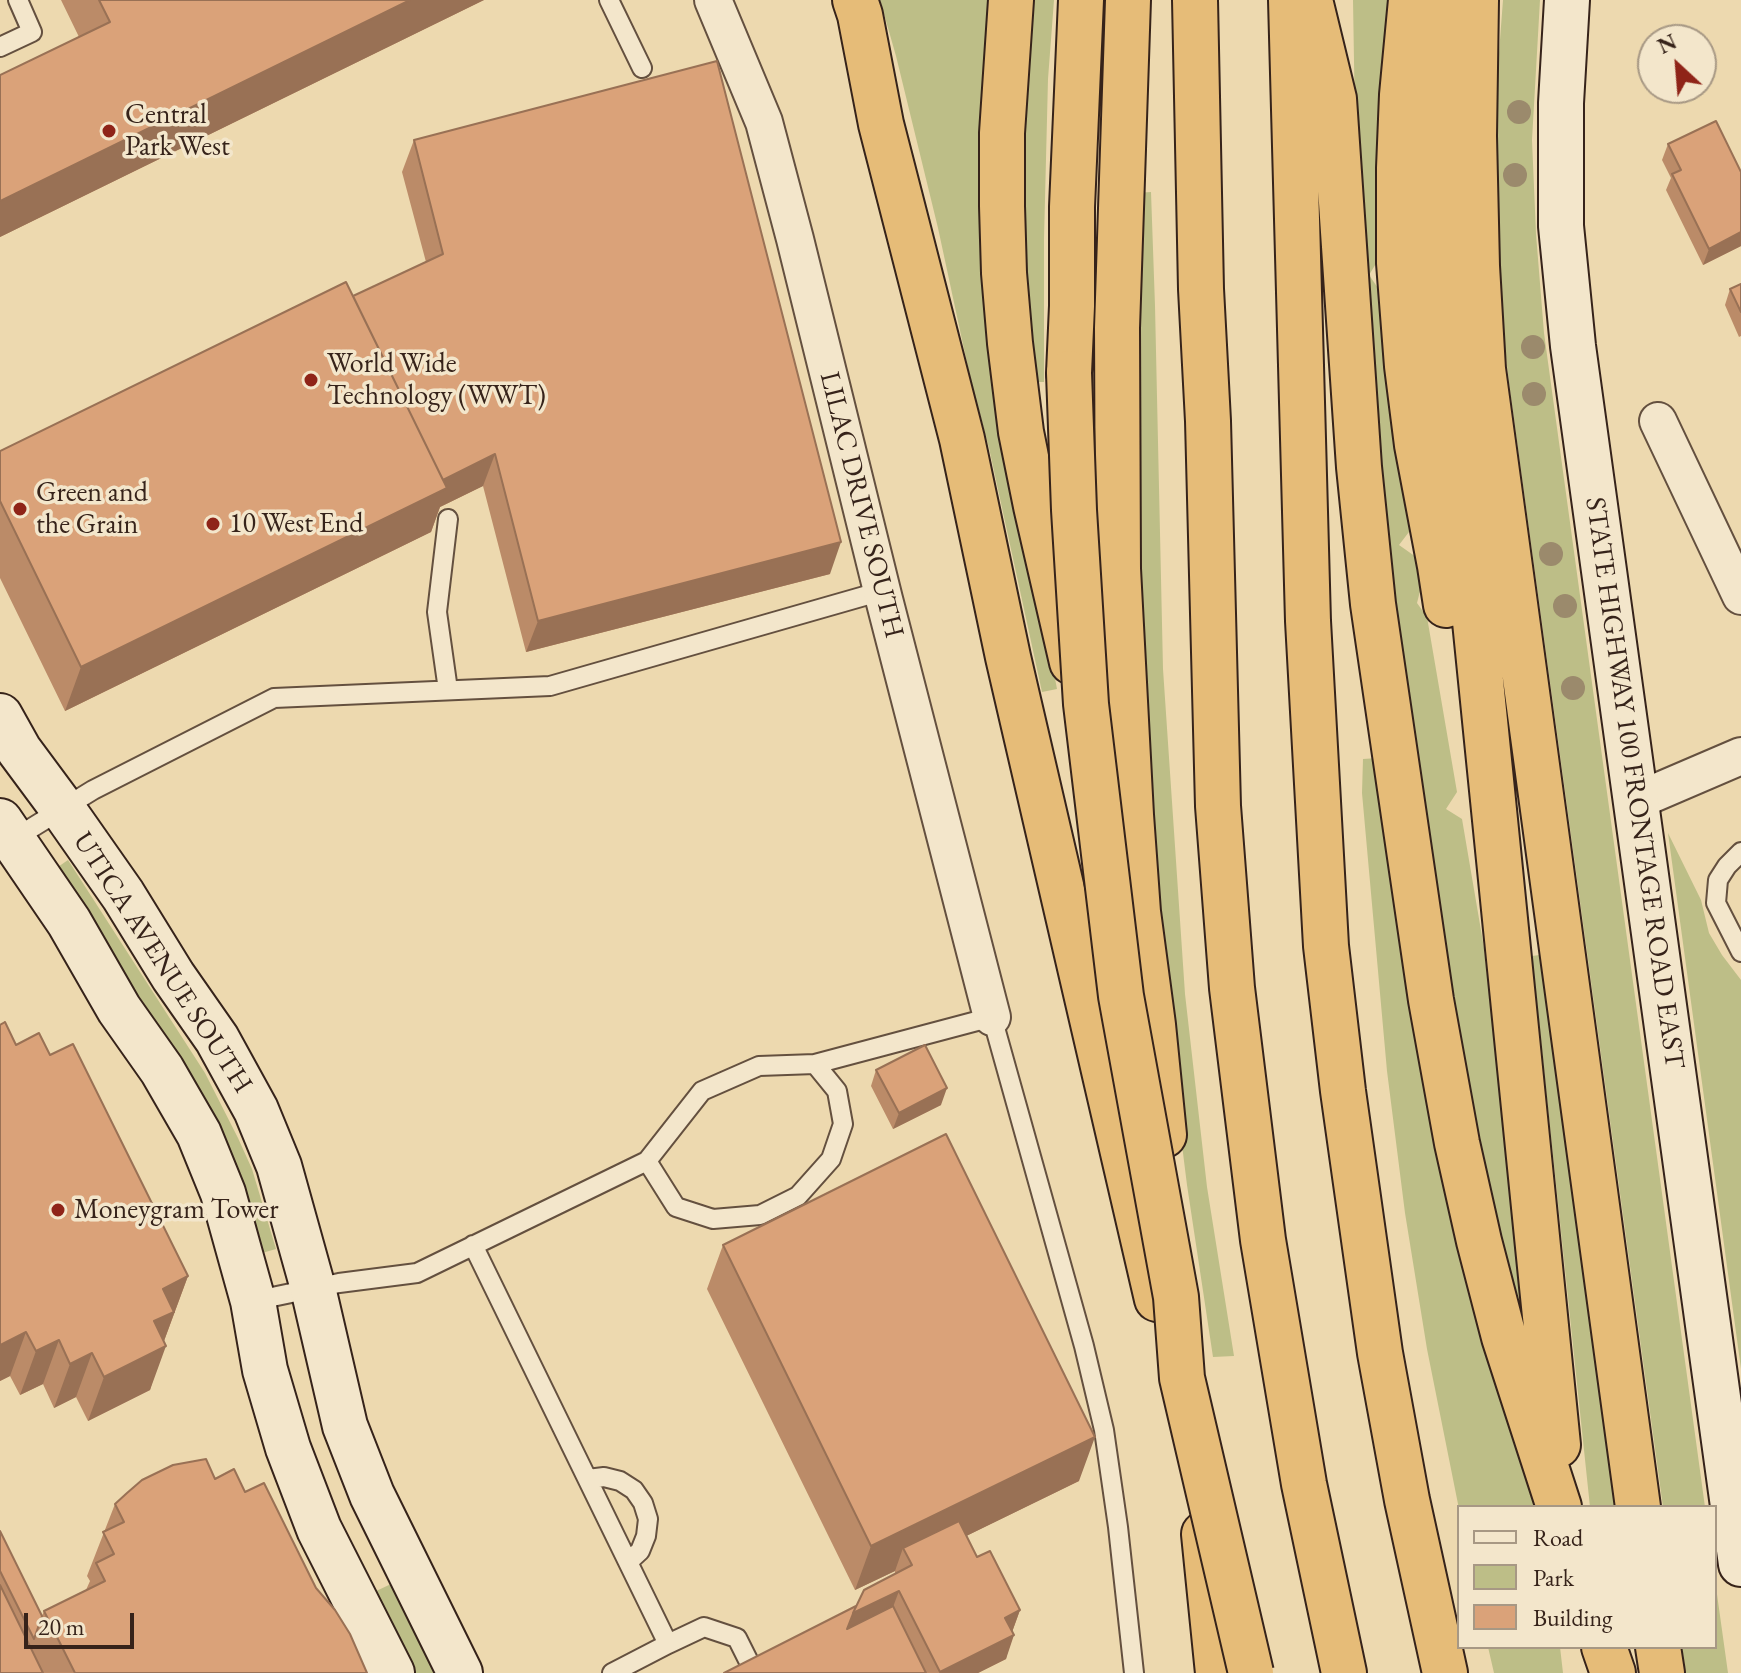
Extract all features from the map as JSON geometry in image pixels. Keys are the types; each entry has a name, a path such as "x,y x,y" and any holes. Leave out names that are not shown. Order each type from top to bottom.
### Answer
{"highway":[{"path":"831,0 881,124"},
{"path":"855,0 881,124 962,439 1008,657 1154,1285 1182,1378 1251,1673"},
{"path":"1011,0 1002,133 1002,206 1004,273 1021,432 1050,573 1138,912"},
{"path":"1081,0 1069,373 1086,704 1121,996 1176,1297 1182,1378"},
{"path":"1128,0 1117,328 1118,569 1138,912 1153,1025 1218,1673"},
{"path":"1195,0 1201,289 1208,421 1218,791 1232,988 1263,1240 1304,1484 1344,1673"},
{"path":"1291,0 1308,621 1326,946 1380,1353 1407,1500 1445,1673"},
{"path":"1310,0 1334,99 1369,575 1429,986 1457,1143 1479,1241 1504,1337 1560,1505"},
{"path":"1411,0 1399,168 1399,263 1407,366 1462,724 1506,938"},
{"path":"1449,0 1437,124 1440,247 1540,1262 1561,1505"},
{"path":"1476,0 1474,136 1483,369 1638,1505"},
{"path":"1580,1649 1583,1673"},
{"path":"1605,1649 1613,1673"},
{"path":"1658,1649 1662,1673"}],"street":[{"name":"LILAC DRIVE SOUTH","path":"713,0 764,122 992,1017"},
{"name":"STATE HIGHWAY 100 FRONTAGE ROAD EAST","path":"1567,0 1561,103 1561,226 1573,346 1741,1564"},
{"path":"1658,421 1741,596"},
{"name":"UTICA AVENUE SOUTH","path":"0,716 19,750 123,895 173,976 217,1039 256,1110 279,1166 313,1288 345,1426 372,1495 460,1673"},
{"path":"1636,801 1741,756"},
{"name":"UTICA AVENUE SOUTH","path":"6,831 69,922 119,1009 162,1070 199,1134 223,1193 253,1301 265,1370 288,1448 319,1529 392,1673"}],"lane":[{"path":"0,47 32,32 18,0"},
{"path":"609,0 642,68"},
{"path":"448,519 437,612 448,690"},
{"path":"6,831 62,808 274,698 550,686 882,591"},
{"path":"1741,852 1718,880 1716,903 1741,952"},
{"path":"253,1301 366,1278 417,1273 647,1161 702,1091 759,1066 815,1064 992,1017 1080,1331 1104,1430 1134,1673"},
{"path":"647,1161 676,1207 713,1219 760,1215 798,1196 831,1159 843,1124 837,1091 815,1064"},
{"path":"473,1245 668,1644"},
{"path":"588,1479 604,1477 620,1481 634,1490 643,1503 648,1519 646,1536 640,1551 628,1562"},
{"path":"612,1673 704,1627 737,1638 751,1666"}],"green space":[{"path":"880,0 995,0 1042,610 1057,689 1042,692 938,228"},
{"path":"1027,0 1054,0 1048,79 1044,382 1028,382 1023,340 1022,50"},
{"path":"1353,0 1389,0 1377,153 1377,262 1369,275 1380,291 1412,528 1399,545 1416,557 1421,587 1417,603 1427,617 1457,792 1446,809 1462,819 1484,948 1530,1367 1467,1112 1395,666 1355,122"},
{"path":"1503,0 1540,0 1532,140 1544,333 1705,1505 1663,1505 1509,383 1502,322 1495,106"},
{"path":"1151,192 1163,669 1185,994 1207,1187 1234,1356 1213,1357 1187,1185 1138,672 1136,193"},
{"path":"1378,758 1542,1505 1458,1505 1427,1349 1405,1213 1387,1071 1362,793 1363,759"},
{"path":"1668,833 1701,900 1709,933 1741,980 1741,1369"},
{"path":"68,860 205,1073 252,1169 276,1249 262,1253 240,1182 189,1072 55,869"},
{"path":"1547,954 1623,1505 1590,1505 1532,956"},
{"path":"391,1584 435,1673 411,1673 372,1593"},
{"path":"1717,1594 1728,1673 1686,1673 1682,1649 1717,1649"},
{"path":"1488,1649 1560,1649 1563,1673 1494,1673"}],"building":[{"name":"Central Park West","path":"99,0 410,0 0,201 0,75 110,22"},
{"path":"717,61 841,542 538,621 495,454 443,480 353,296 443,254 414,140"},
{"path":"1716,121 1741,172 1741,232 1709,249 1672,174 1681,170 1668,144"},
{"name":"10 West End","path":"346,282 447,488 81,667 0,501 0,451"},
{"path":"1741,284 1741,312 1730,289"},
{"name":"Moneygram Tower","path":"5,1022 16,1045 39,1033 50,1055 73,1044 188,1276 163,1289 174,1312 154,1321 166,1346 104,1377 92,1353 70,1364 59,1340 36,1351 26,1332 0,1345 0,1025"},
{"path":"925,1045 947,1088 899,1113 876,1070"},
{"path":"946,1134 1095,1437 871,1546 723,1245"},
{"path":"206,1459 215,1479 234,1469 245,1492 264,1483 316,1588 350,1634 367,1673 75,1673 44,1611 105,1581 96,1563 114,1554 103,1532 124,1522 115,1504 142,1480 173,1465"},
{"path":"959,1521 977,1557 990,1551 1020,1610 1005,1618 1014,1635 940,1672 899,1591 853,1613 864,1590 912,1565 903,1548"},
{"path":"0,1531 42,1616 34,1639 0,1571"},
{"path":"0,1585 43,1673 0,1673"},
{"path":"856,1606 847,1629 893,1606 926,1673 724,1673"}],"place":[{"name":"Central Park West","path":"109,131"},
{"name":"World Wide Technology (WWT)","path":"311,380"},
{"name":"Green and the Grain","path":"20,509"},
{"name":"10 West End","path":"213,524"},
{"name":"Moneygram Tower","path":"58,1210"}]}
